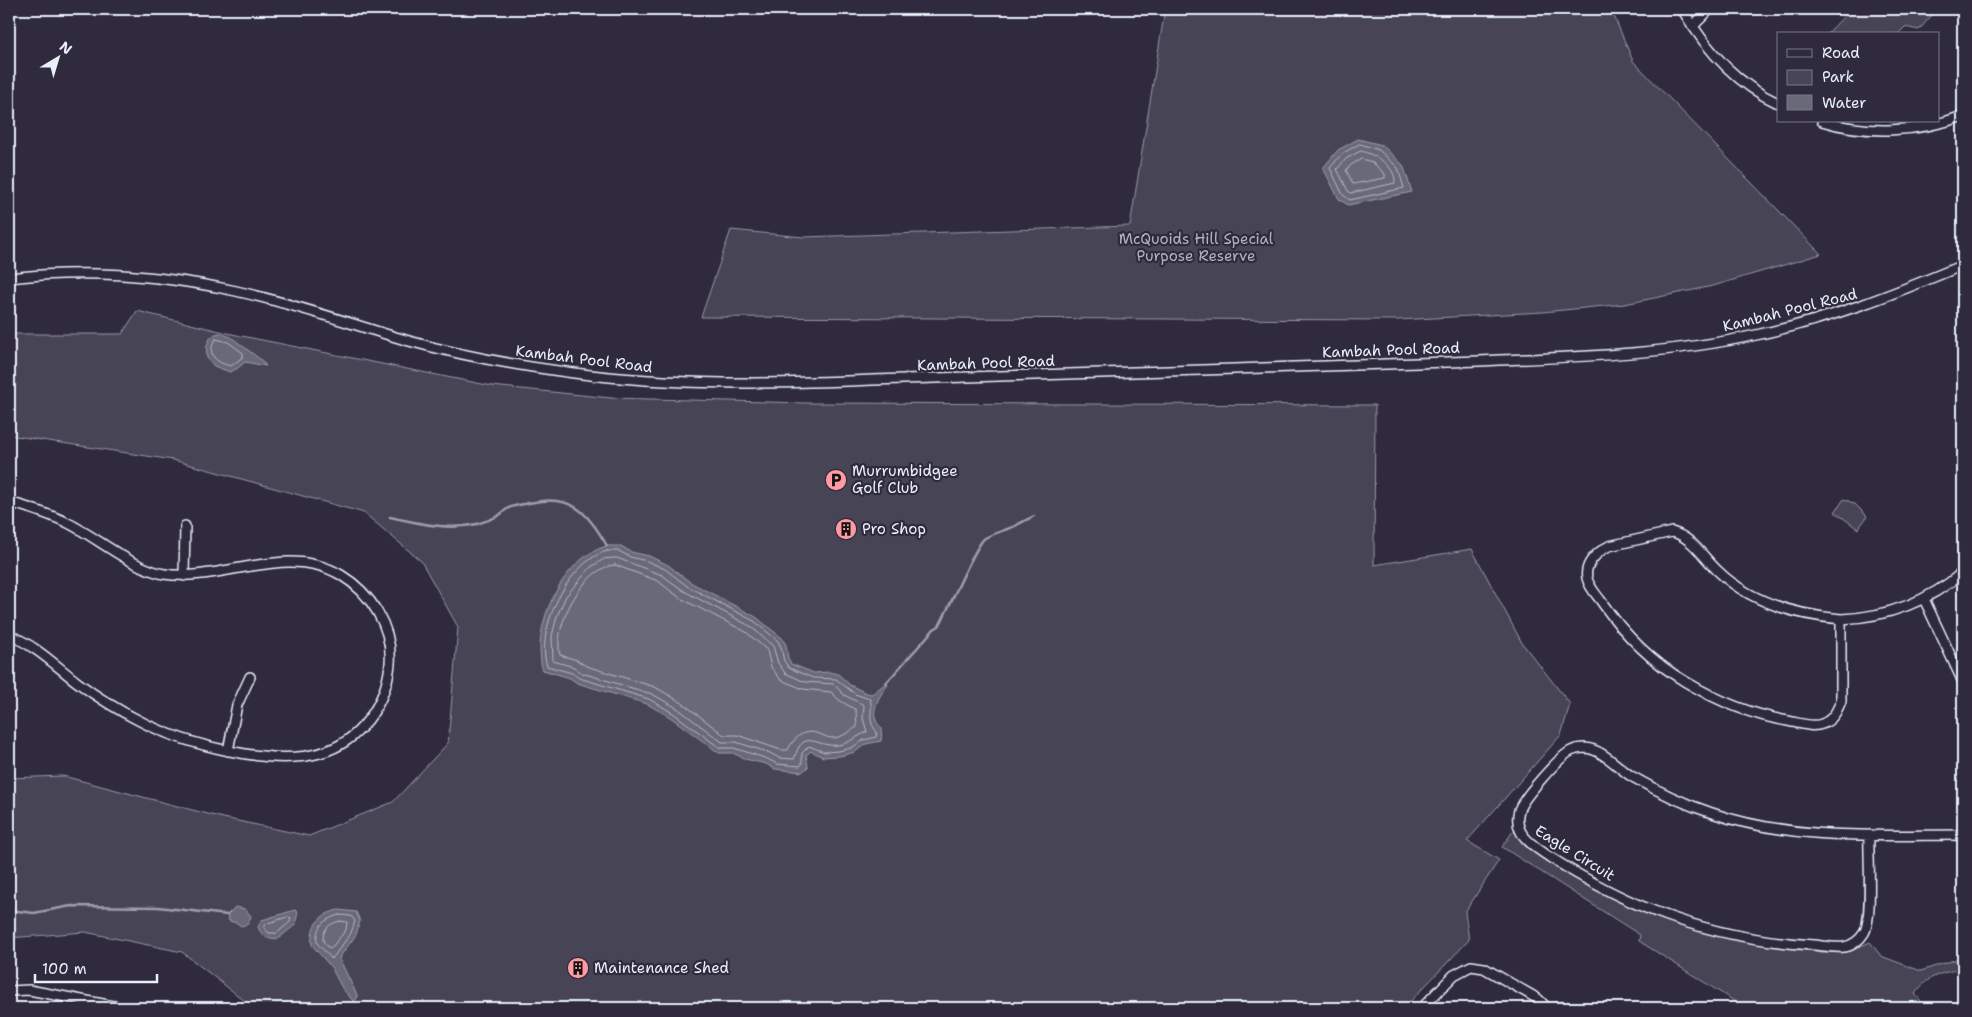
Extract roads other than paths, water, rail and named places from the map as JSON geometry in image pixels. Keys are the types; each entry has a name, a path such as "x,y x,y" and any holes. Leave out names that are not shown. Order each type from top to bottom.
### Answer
{"street":[{"path":"1682,9 1711,52 1759,93 1777,102"},
{"path":"1693,26 1710,9"},
{"path":"1827,122 1857,128 1892,130 1937,124 1963,116"},
{"name":"Kambah Pool Road","path":"9,278 45,275 96,275 184,282 265,298 416,343 506,363 632,380 746,384 1424,363 1626,354 1701,346 1813,321 1890,296 1963,265"},
{"path":"9,502 44,512 70,524 144,568 160,574 184,576 296,562 328,568 352,582 368,597 377,611 387,638 390,661 388,680 381,699 364,725 349,739 330,750 310,756 260,756 228,751 175,736 142,722 111,705 34,648 9,635"},
{"path":"184,576 185,526"},
{"path":"1841,619 1841,701 1836,712 1828,721 1814,726 1776,719 1744,710 1713,697 1684,681 1657,662 1633,640 1611,615 1590,585 1587,574 1588,566 1596,554 1608,546 1672,532 1681,534 1689,539 1718,572 1750,595 1787,610 1841,619 1879,614 1924,599 1963,572"},
{"path":"1924,599 1963,682"},
{"path":"228,751 237,705 250,677"},
{"name":"Eagle Circuit","path":"1868,835 1867,926 1858,940 1851,944 1840,946 1797,944 1755,939 1713,930 1653,911 1597,885 1550,856 1522,835 1518,818 1524,800 1561,757 1574,749 1583,748 1596,751 1629,774 1660,792 1729,818 1765,827 1802,832 1868,835 1963,835"},
{"path":"1422,1008 1454,975 1471,966 1484,968 1538,999 1547,1008"},
{"path":"9,991 30,990 97,1006 124,1008"},
{"path":"1553,1008 1569,1008"}],"water":[{"path":"1358,139 1382,145 1403,165 1412,192 1348,205 1339,199 1323,168 1338,150"},
{"path":"220,333 231,337 266,366 245,362 230,372 214,366 207,358 207,346 210,338"},
{"path":"607,546 621,546 631,552 649,556 668,565 690,582 756,617 782,638 791,664 814,673 829,672 838,674 850,685 866,693 872,694 886,683 888,685 878,701 875,712 875,718 882,728 881,741 866,744 855,752 840,756 823,757 811,751 806,755 808,767 802,772 775,769 733,753 719,753 670,717 647,704 577,683 570,678 543,670 540,651 541,636 550,603 568,573 580,561 593,552"},
{"path":"235,907 245,909 251,916 248,924 241,926 229,921 227,915"},
{"path":"295,910 298,912 295,925 278,939 261,933 258,927 262,920"},
{"path":"338,910 356,912 360,921 356,935 339,958 358,997 354,1002 342,988 331,967 312,945 314,926 321,918"}],"waterway":[{"path":"390,517 433,525 466,526 491,519 515,506 556,501 567,503 585,515 607,546"},
{"path":"886,683 934,629 939,626 975,552 985,538 1034,516"},
{"path":"9,910 34,913 71,906 158,907 227,915"}],"place":[{"name":"Murrumbidgee Golf Club","path":"836,480"},
{"name":"Pro Shop","path":"846,529"},
{"name":"Maintenance Shed","path":"578,968"}],"park label":[{"name":"McQuoids Hill Special Purpose Reserve","path":"1196,248"}]}
